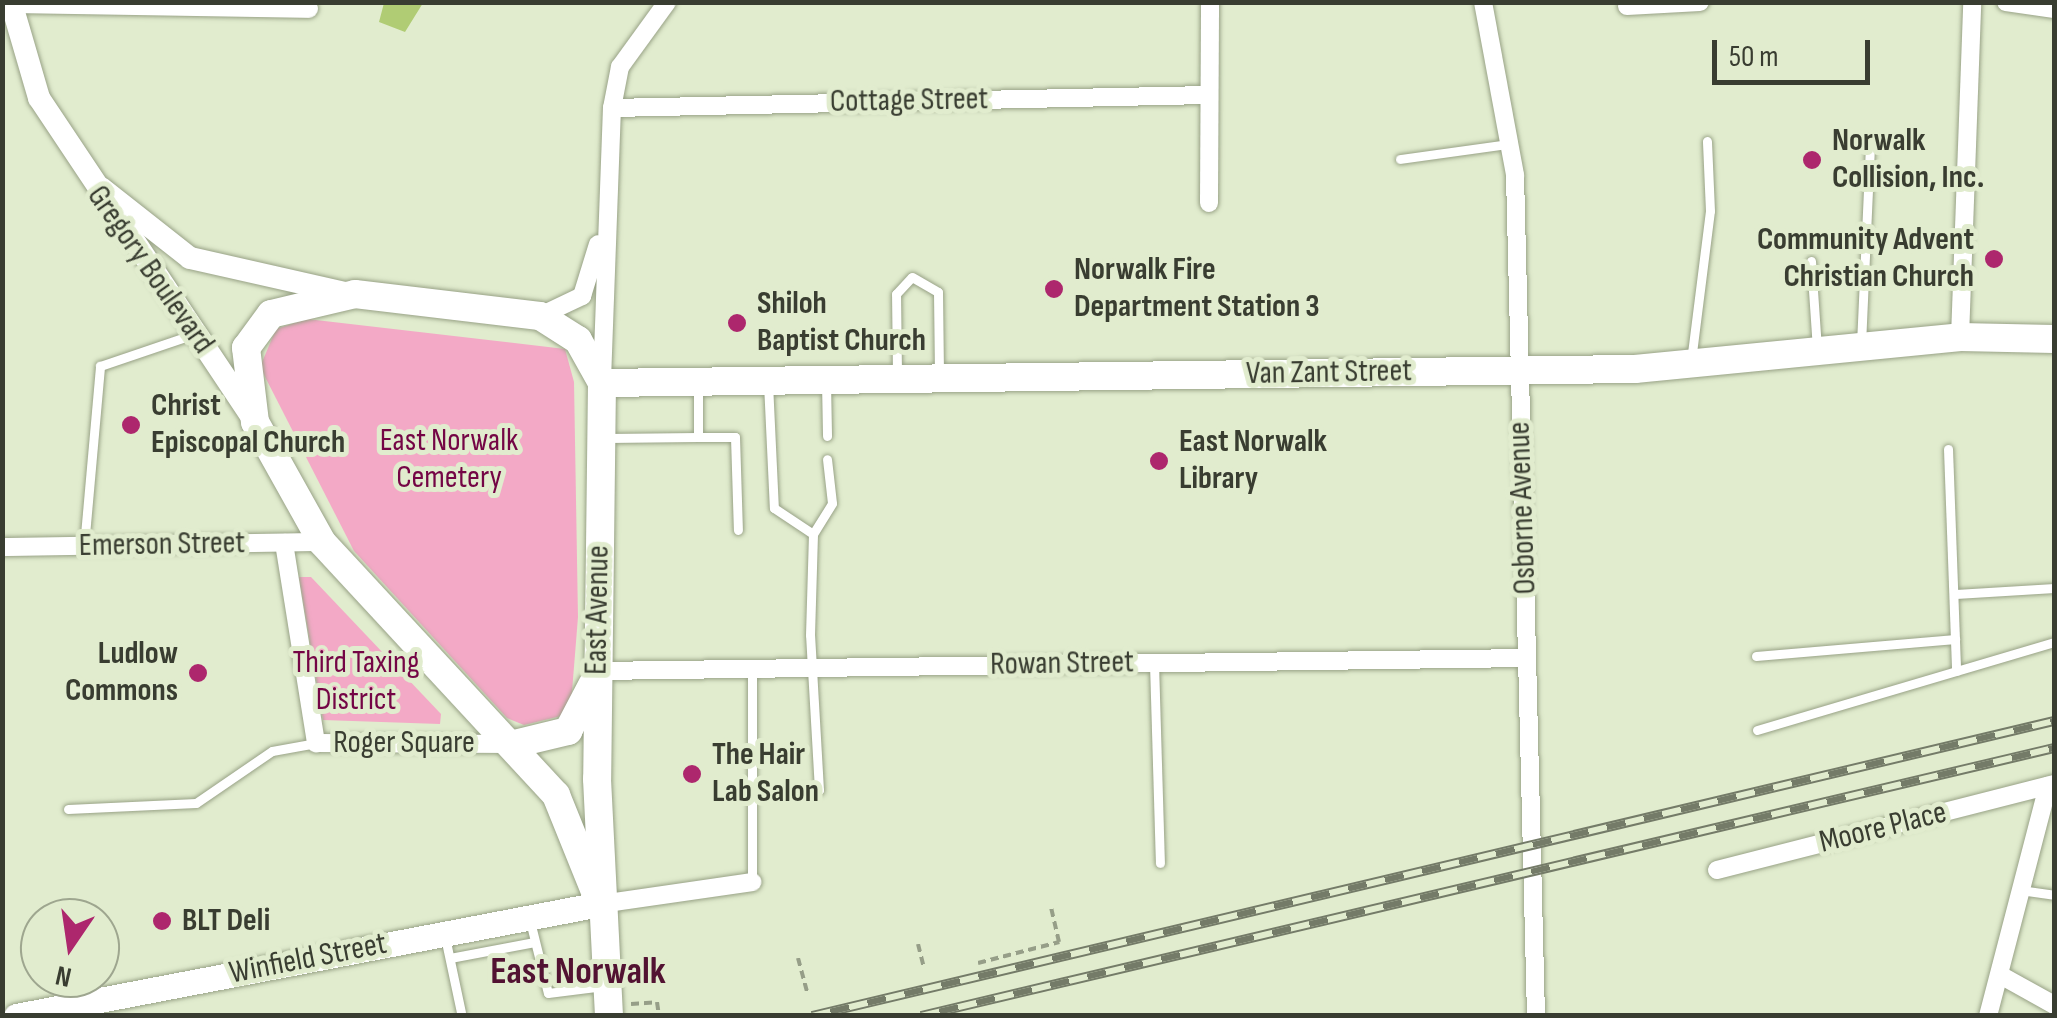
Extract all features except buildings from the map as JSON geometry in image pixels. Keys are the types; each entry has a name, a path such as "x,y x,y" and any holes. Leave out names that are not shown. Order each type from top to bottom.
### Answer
{"main road":[{"path":"255,422 246,372 253,330 292,305 356,294 540,316 578,340 602,383"},
{"name":"Van Zant Street","path":"602,383 1520,371 1691,364 1960,336 2054,339"},
{"name":"East Avenue","path":"602,383 597,671 600,904 606,986 618,1011"},
{"name":"Gregory Boulevard","path":"255,422 322,542 514,744 556,794 600,904"},
{"path":"514,744 568,731 597,671"},
{"name":"Winfield Street","path":"16,1016 532,930 600,904"}],"street":[{"name":"East Avenue","path":"602,383 612,108 620,67 668,2"},
{"path":"1209,203 1206,95 1210,2"},
{"name":"Osborne Avenue","path":"1483,2 1511,144 1536,1016"},
{"path":"1627,6 1700,2"},
{"path":"1960,336 1972,2"},
{"path":"2006,2 2054,10"},
{"path":"9,4 310,8"},
{"name":"Gregory Boulevard","path":"9,4 20,54 83,173 255,422"},
{"name":"Cottage Street","path":"612,108 1206,95"},
{"path":"83,173 190,258 356,294"},
{"name":"East Avenue","path":"540,316 582,296 606,205"},
{"name":"Emerson Street","path":"2,547 322,542"},
{"name":"Roger Square","path":"284,543 316,743 514,744"},
{"name":"Rowan Street","path":"597,671 1527,658"},
{"path":"1988,1016 2051,785"},
{"name":"Moore Place","path":"1718,870 2051,785"},
{"path":"600,904 752,882"},
{"path":"2002,976 2054,1005"}],"lane":[{"path":"1691,364 1710,211 1707,141"},
{"path":"1400,159 1511,144"},
{"path":"1860,347 1870,148"},
{"path":"1811,261 1817,351"},
{"path":"896,379 896,294 912,276 938,292 939,378"},
{"path":"84,546 100,366 194,334"},
{"path":"768,380 774,508 813,534"},
{"path":"826,380 826,436"},
{"path":"698,381 698,437"},
{"path":"601,438 735,436 738,530"},
{"path":"1948,449 1956,671"},
{"path":"754,793 819,790 812,668 813,534 832,504 828,459"},
{"path":"1956,594 2054,588"},
{"path":"1756,656 1955,639"},
{"path":"1757,730 2054,642"},
{"path":"1154,663 1160,863"},
{"path":"752,668 752,882"},
{"path":"68,809 196,804 272,751 316,743"},
{"path":"2020,890 2054,895"},
{"path":"532,930 548,993 606,986"},
{"path":"447,946 461,1012"}],"path":[{"path":"978,963 1059,942 1051,907"},
{"path":"918,944 924,968"},
{"path":"798,958 808,995"},
{"path":"618,1011 657,1002 659,1016"}],"green space":[{"name":"East Norwalk Cemetery","path":"307,319 565,349 574,382 578,617 571,704 561,716 524,725 507,718 354,551 260,367 276,329"},
{"name":"Third Taxing District","path":"299,577 311,577 441,714 440,724 323,720"}],"shaded area":[{"path":"384,2 423,3 405,32 379,22"}],"railway":[{"path":"812,1016 2054,721"},
{"path":"921,1016 2054,748"}],"place":[{"name":"Norwalk Collision, Inc.","path":"1812,160"},
{"name":"Community Advent Christian Church","path":"1994,259"},
{"name":"Norwalk Fire Department Station 3","path":"1054,289"},
{"name":"Shiloh Baptist Church","path":"737,323"},
{"name":"Christ Episcopal Church","path":"131,425"},
{"name":"East Norwalk Library","path":"1159,461"},
{"name":"Ludlow Commons","path":"198,673"},
{"name":"The Hair Lab Salon","path":"692,774"},
{"name":"BLT Deli","path":"162,921"}],"district":[{"name":"East Norwalk","path":"578,972"}]}
